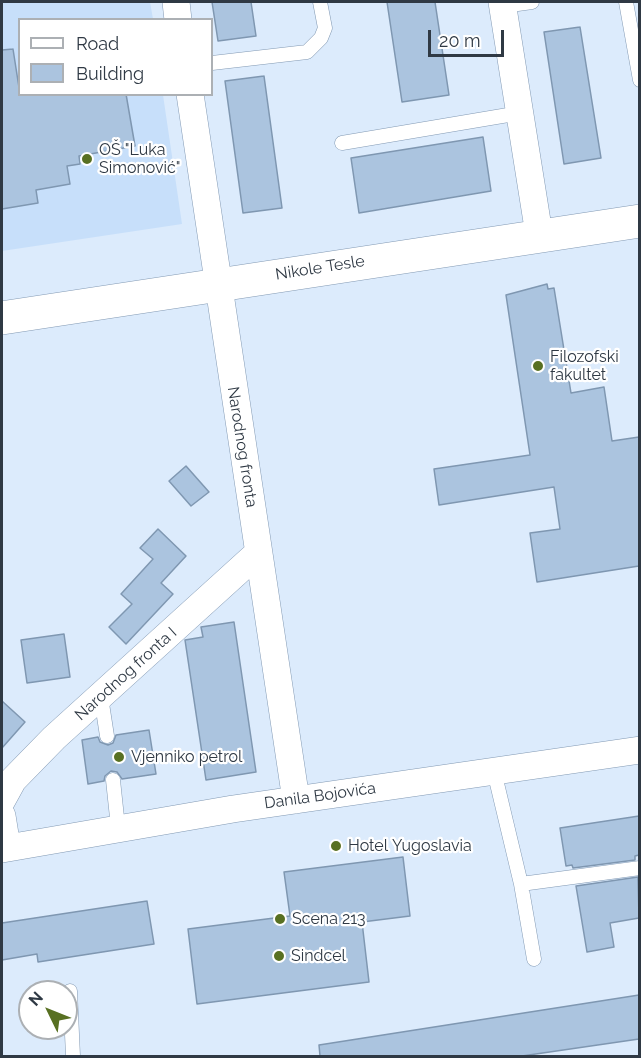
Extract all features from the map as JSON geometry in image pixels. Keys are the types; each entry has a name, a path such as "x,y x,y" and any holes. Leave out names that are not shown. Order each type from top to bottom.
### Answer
{"street":[{"path":"176,2 178,18"},
{"path":"502,4 539,234"},
{"name":"Narodnog fronta","path":"190,96 296,800"},
{"name":"Nikole Tesle","path":"2,318 539,234 639,221"},
{"name":"Narodnog fronta I","path":"2,800 12,780 258,553"},
{"name":"Danila Bojovića","path":"4,848 118,827 639,750"},
{"path":"2,816 4,848"}],"lane":[{"path":"213,63 308,52 321,38 325,28 320,2"},
{"path":"502,4 532,2"},
{"path":"626,2 639,80"},
{"path":"342,143 520,113"},
{"path":"101,697 107,736"},
{"path":"494,771 521,884 534,959"},
{"path":"113,780 118,827"},
{"path":"521,884 639,868"},
{"path":"72,1040 73,1056"}],"shaded area":[{"name":"OŠ \"Luka Simonović\"","path":"2,2 150,2 153,18 18,18 18,96 163,96 182,224 2,251"}],"building":[{"path":"212,2 251,2 256,36 218,41"},
{"path":"387,2 435,2 449,95 402,102"},
{"path":"580,27 601,158 564,164 544,32"},
{"path":"13,49 18,96 126,96 135,146 79,156 80,164 67,166 70,184 36,190 38,203 2,209 2,50"},
{"path":"264,76 282,208 243,213 225,81"},
{"path":"483,137 491,191 359,213 351,158"},
{"name":"Filozofski fakultet","path":"547,284 548,289 554,288 571,393 604,387 612,441 639,437 639,566 537,582 530,533 560,529 554,487 439,505 434,469 530,455 506,295"},
{"path":"186,466 209,492 191,506 169,481"},
{"path":"158,529 186,556 161,583 173,594 126,644 109,627 132,604 121,594 153,559 140,548"},
{"path":"234,622 256,772 206,780 185,640 203,637 201,627"},
{"path":"64,634 70,677 27,683 21,640"},
{"path":"2,701 25,722 2,748"},
{"name":"Vjenniko petrol","path":"149,730 156,774 122,779 117,772 111,771 105,776 104,781 88,784 82,740 98,737 100,742 108,745 113,743 116,735"},
{"path":"639,816 639,855 635,856 635,860 573,868 572,865 566,866 560,828"},
{"name":"Sindcel","path":"403,857 410,916 362,922 369,982 197,1004 188,929 290,916 284,872"},
{"path":"638,877 639,918 610,923 614,947 587,952 576,886"},
{"path":"147,901 154,944 38,962 37,954 2,960 2,923"},
{"path":"639,995 639,1039 522,1056 320,1056 319,1045"}],"place":[{"name":"OŠ \"Luka Simonović\"","path":"87,159"},
{"name":"Filozofski fakultet","path":"538,366"},
{"name":"Vjenniko petrol","path":"119,757"},
{"name":"Hotel Yugoslavia","path":"336,846"},
{"name":"Scena 213","path":"280,919"},
{"name":"Sindcel","path":"279,956"}]}
